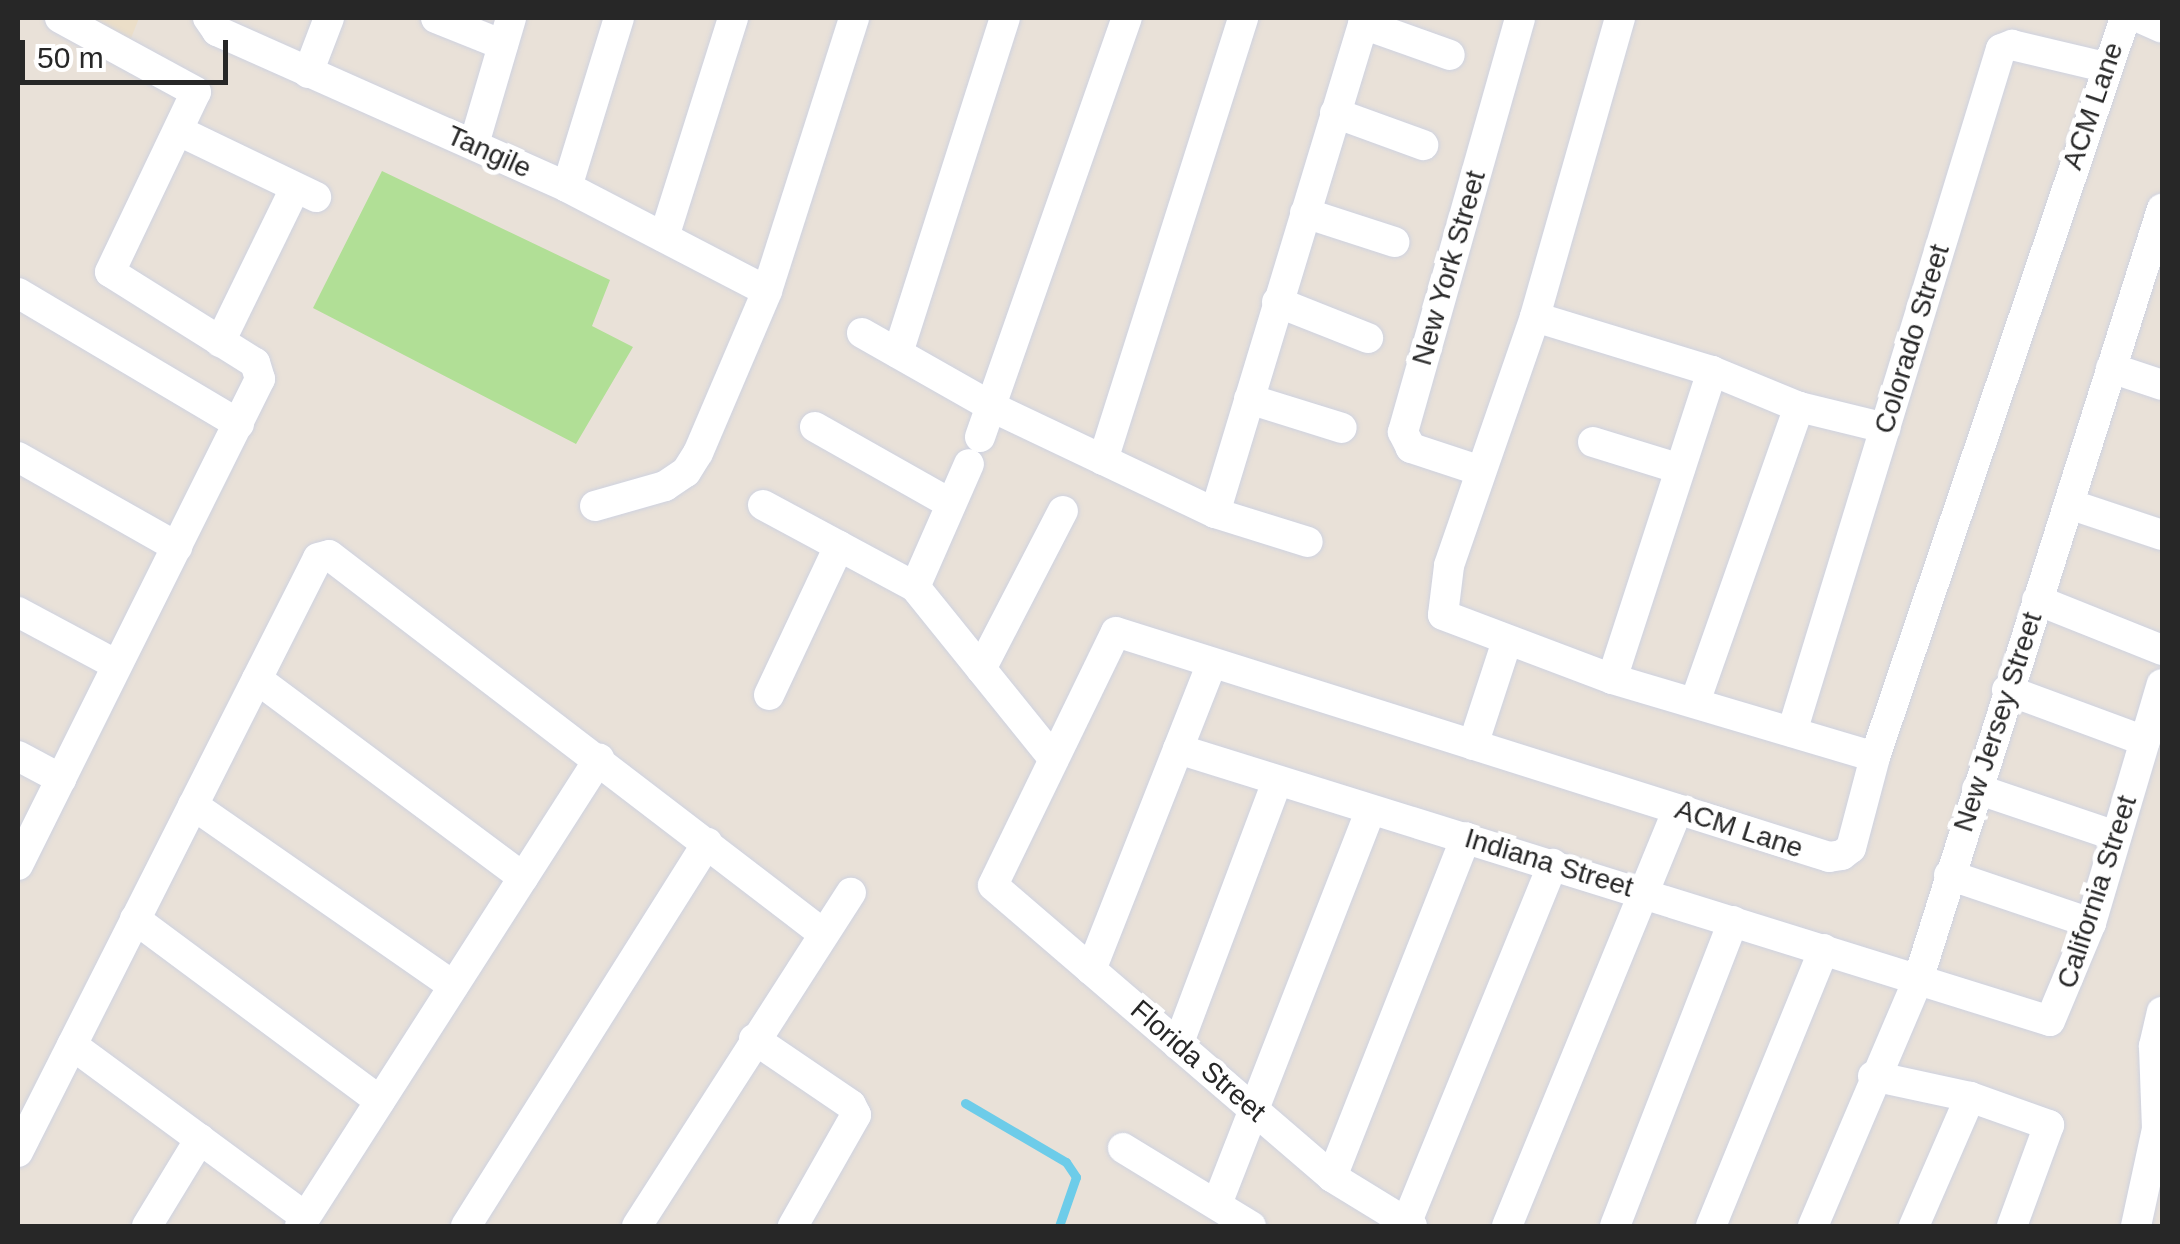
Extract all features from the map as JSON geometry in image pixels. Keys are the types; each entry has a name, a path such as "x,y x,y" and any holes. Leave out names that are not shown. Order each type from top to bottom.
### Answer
{"street":[{"path":"18,865 239,424 260,370 110,272 196,101 190,86 60,18"},
{"path":"308,73 328,18"},
{"path":"436,18 507,31 474,144"},
{"path":"567,187 619,18"},
{"path":"664,237 733,18"},
{"path":"596,506 665,486 686,472 767,291 854,18"},
{"path":"898,353 1005,18"},
{"path":"915,587 994,408 1127,18"},
{"path":"1103,460 1242,18"},
{"name":"New York Street","path":"1478,470 1410,448 1403,432 1520,18"},
{"path":"1620,18 1535,316 1478,470 1441,601 1443,614 1457,624 1612,679 1876,757"},
{"name":"ACM Lane","path":"992,884 1116,632 1829,857 1842,855 1851,848 1876,757 2125,18"},
{"path":"2140,18 2162,28"},
{"name":"Tangile","path":"208,20 308,73 567,187 767,291"},
{"path":"1214,514 1364,21 1450,55"},
{"name":"Colorado Street","path":"1792,732 2001,48 2012,45 2105,68"},
{"path":"1334,113 1423,144"},
{"path":"182,132 306,192 220,342"},
{"name":"New Jersey Street","path":"1813,1226 1873,1076 1918,980 2007,690 2156,245 2162,209"},
{"path":"1305,213 1394,242"},
{"path":"18,292 239,424"},
{"path":"1277,302 1368,338"},
{"path":"1535,316 1712,371 1799,407 1885,428"},
{"path":"862,333 994,408 1214,514 1308,542"},
{"path":"2112,368 2162,386"},
{"path":"1612,679 1712,371"},
{"path":"1249,399 1342,428"},
{"path":"1695,702 1799,407"},
{"path":"815,427 951,504"},
{"path":"1593,442 1680,469"},
{"path":"18,456 176,547"},
{"path":"763,504 915,587 1054,759"},
{"path":"2069,504 2162,535"},
{"path":"981,669 1063,512"},
{"path":"769,695 839,546"},
{"path":"18,1152 318,558 329,555 822,932"},
{"path":"2037,600 2162,650"},
{"path":"18,612 117,665"},
{"path":"1473,745 1506,642"},
{"path":"1092,970 1212,663"},
{"path":"257,679 523,878"},
{"name":"California Street","path":"1918,980 2050,1021 2090,923 2162,684"},
{"path":"2007,690 2145,740"},
{"name":"Indiana Street","path":"1178,750 1918,980"},
{"path":"18,756 61,778"},
{"path":"72,1044 200,1139 302,1222 599,759"},
{"path":"1178,1044 1277,780"},
{"path":"1977,789 2116,836"},
{"path":"193,805 453,986"},
{"path":"1218,1204 1371,810"},
{"path":"1507,1226 1678,810"},
{"path":"1332,1176 1466,837"},
{"path":"466,1226 706,843"},
{"path":"1409,1226 1553,864"},
{"path":"1949,876 2090,923"},
{"name":"Florida Street","path":"992,884 1332,1176 1409,1226"},
{"path":"637,1226 850,893"},
{"path":"136,919 380,1100"},
{"path":"1615,1226 1733,921"},
{"path":"1711,1226 1824,949"},
{"path":"2148,1215 2160,1130 2154,1046 2162,1016"},
{"path":"754,1039 856,1115 793,1226"},
{"path":"1873,1076 1970,1097 2049,1125 2012,1226"},
{"path":"1914,1226 1970,1097"},
{"path":"146,1226 200,1139"},
{"path":"1123,1148 1251,1226"}],"shaded area":[{"path":"75,18 139,18 128,46"}],"green space":[{"path":"382,171 610,280 592,326 633,347 576,444 313,308"}],"waterway":[{"path":"965,1103 1066,1162 1076,1177 1059,1226"}]}
